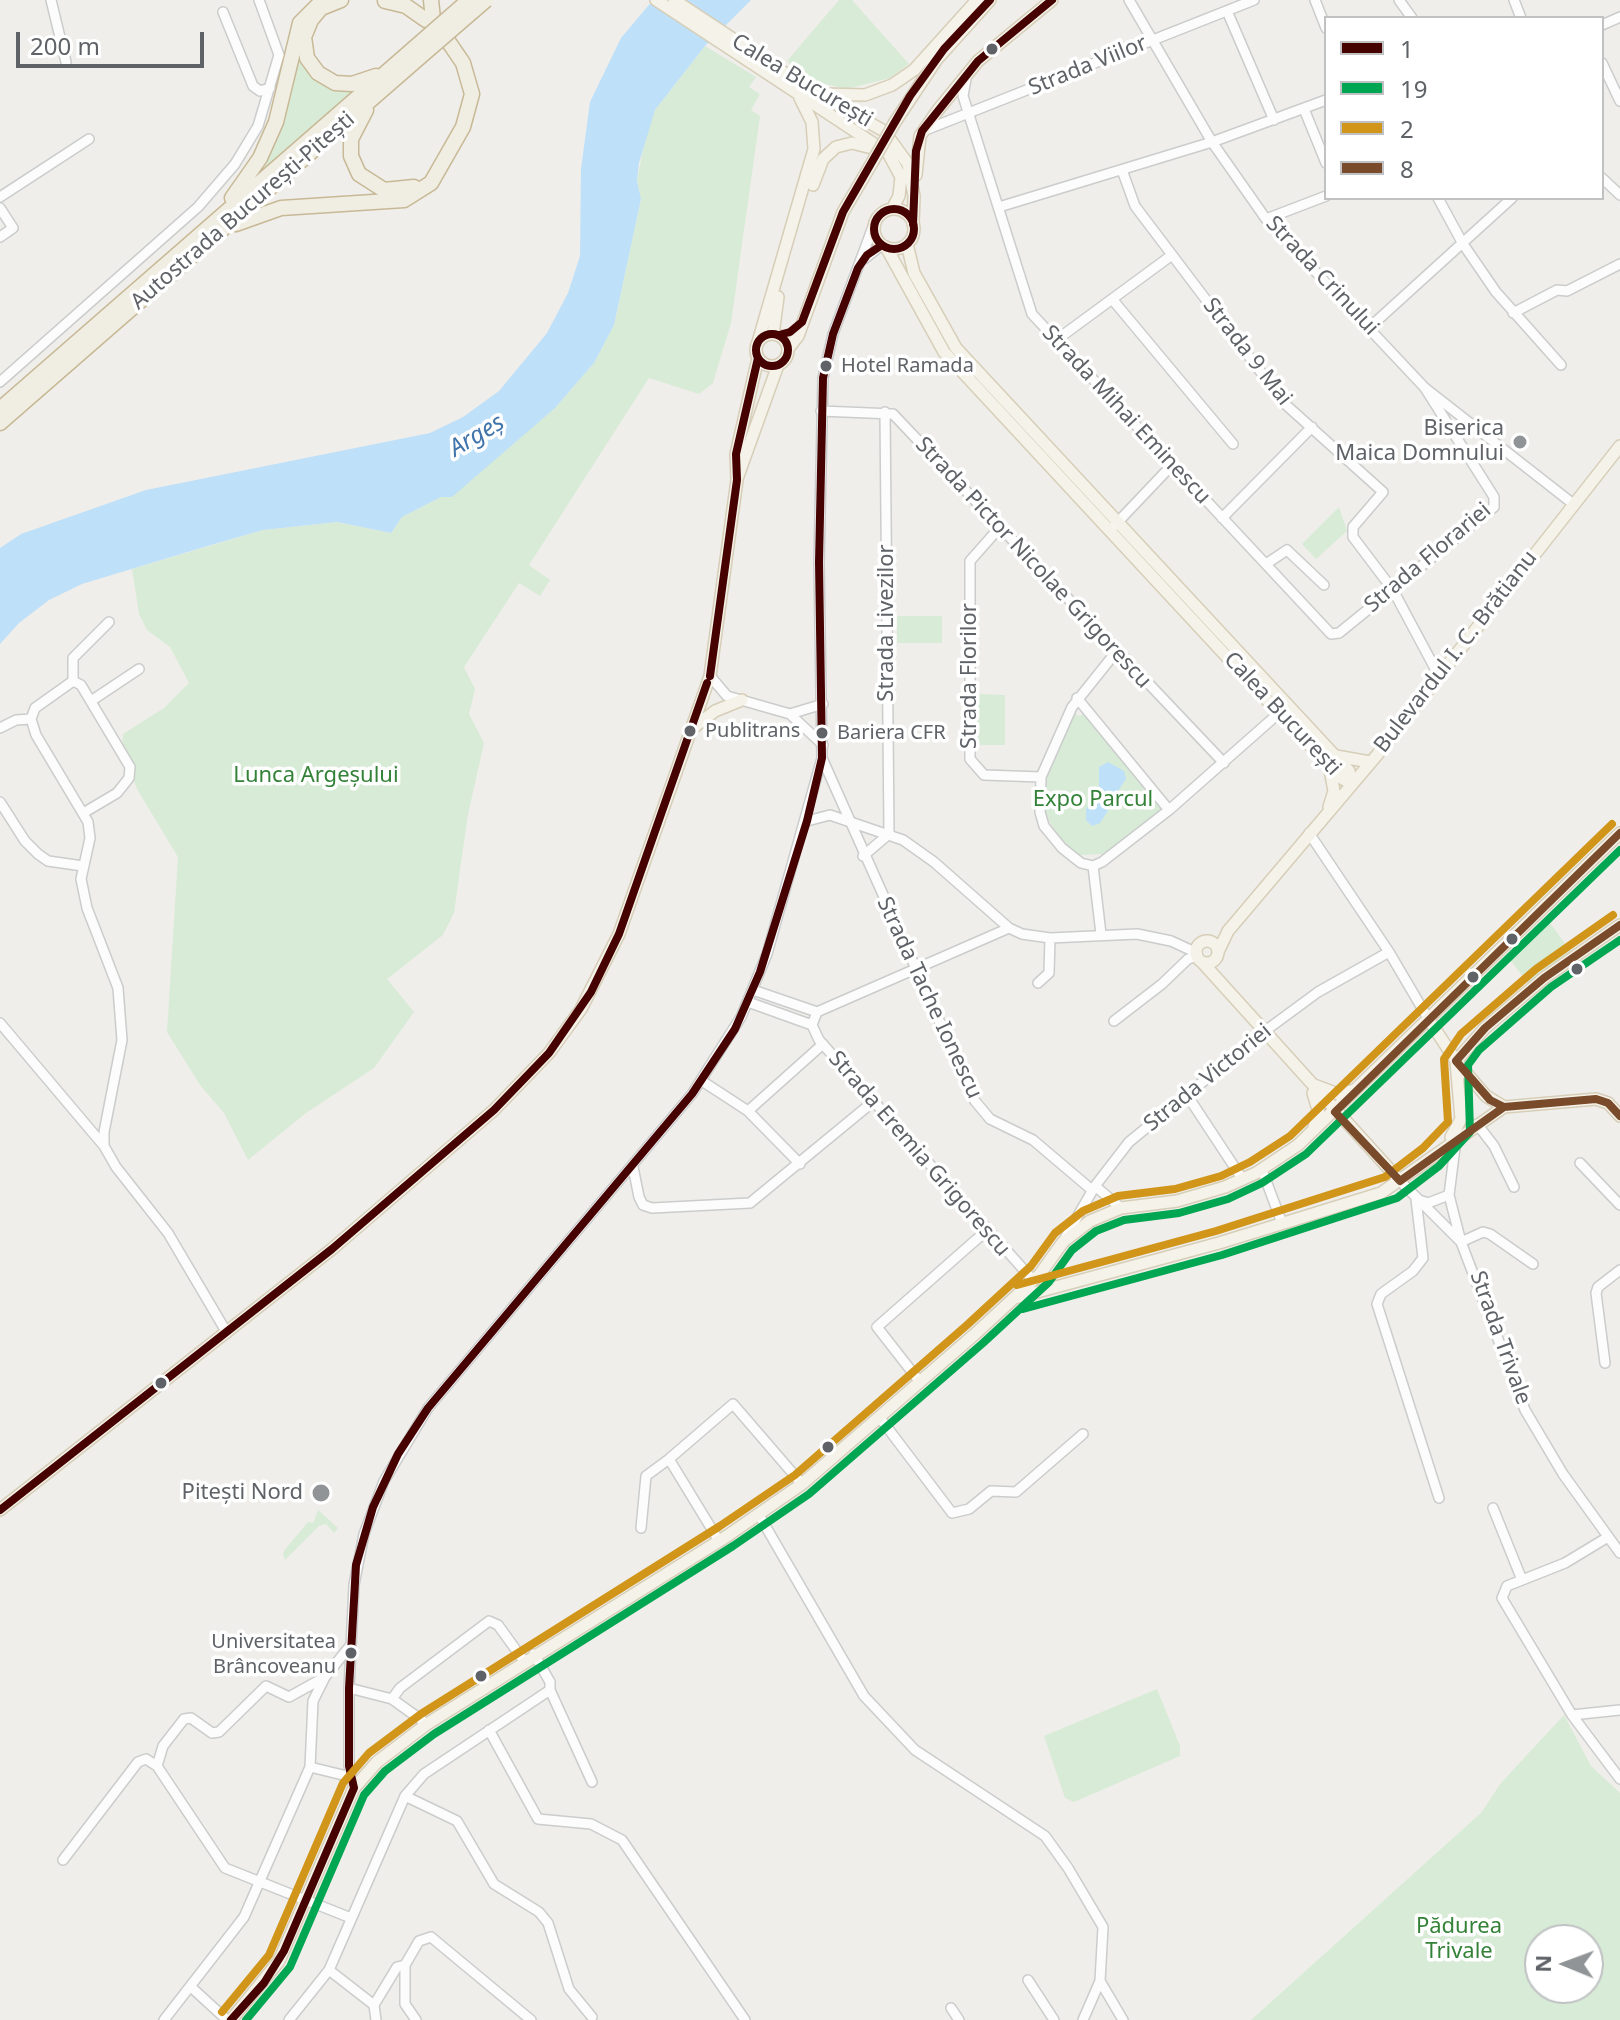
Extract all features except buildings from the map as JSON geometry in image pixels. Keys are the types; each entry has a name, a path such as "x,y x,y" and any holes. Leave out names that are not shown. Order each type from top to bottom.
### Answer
{"highway":[{"path":"219,225 264,150 281,108 297,32 309,11 323,0"},
{"path":"341,0 321,8 307,27 305,48 311,65 326,79 343,84 387,71"},
{"path":"385,0 406,6 426,20"},
{"path":"374,97 351,139 354,165 375,187 393,191 413,188 435,167 459,122 466,100 461,70 426,20 420,0"},
{"path":"219,225 281,208 404,200 431,183 463,127 472,94 463,63 433,19 431,0"},
{"name":"Autostrada București-Pitești","path":"0,409 374,97 469,0"},
{"name":"Autostrada București-Pitești","path":"0,423 387,71 486,0"}],"main road":[{"name":"Calea București","path":"656,0 891,138 908,164 914,196 913,224"},
{"name":"Calea București","path":"674,0 774,72 798,94 888,153 901,177 899,196 892,209"},
{"path":"815,92 851,96 892,85 914,70 977,0"},
{"path":"758,358 769,366 778,365 786,359 788,349 797,339 843,212 895,122 937,59 990,0"},
{"path":"914,196 916,151 922,131 971,69 1052,0"},
{"path":"0,1510 227,1333 494,1110 549,1053 586,1001 612,951 710,676 737,480 738,439 758,358 758,342 804,191 815,134 798,94"},
{"path":"788,349 776,335 773,315 823,159 832,149 848,143 888,153"},
{"path":"892,209 905,213 913,224 913,235 907,244 896,249 884,246 875,236 874,224 879,215 892,209"},
{"name":"Calea București","path":"907,244 914,273 951,343 1279,713 1329,758"},
{"name":"Calea București","path":"884,246 944,352 1114,526 1352,784"},
{"path":"758,342 790,332 802,322"},
{"path":"737,480 778,365"},
{"name":"Bulevardul I. C. Brătianu","path":"1206,953 1370,762 1620,446"},
{"path":"692,729 715,711 742,700"},
{"path":"1326,813 1334,791 1329,758 1370,762"},
{"path":"1038,1283 1063,1242 1099,1216 1121,1208 1177,1201 1243,1180 1311,1135 1620,833"},
{"path":"1431,1157 1460,1126 1456,1061 1485,1028 1534,987 1620,925"},
{"path":"1206,953 1214,973 1308,1082 1400,1181"},
{"path":"1429,1020 1456,1061 1490,1100 1504,1107"},
{"path":"1308,1082 1338,1094 1359,1088"},
{"path":"1308,1082 1319,1108 1311,1135"},
{"path":"229,2020 279,1961 353,1783 427,1724 529,1657 719,1541 802,1484 1013,1299 1038,1283 1282,1223 1381,1193 1504,1107 1596,1099 1608,1103 1620,1116"}],"street":[{"path":"51,0 66,62"},
{"path":"0,382 221,184 250,142 270,88 279,48 259,0"},
{"name":"Strada Crinului","path":"1129,0 1212,142 1266,219 1425,388 1572,503"},
{"name":"Strada Viilor","path":"922,131 1254,0"},
{"path":"1315,0 1324,23"},
{"path":"1227,11 1274,120"},
{"path":"223,12 253,86 260,91 270,88"},
{"path":"1604,67 1620,101"},
{"name":"Strada Mihai Eminescu","path":"971,69 962,90 1032,314 1331,634"},
{"path":"999,207 1212,142 1324,101"},
{"path":"1304,109 1324,158"},
{"path":"0,197 89,139"},
{"name":"Strada 9 Mai","path":"1122,170 1130,199 1285,404 1383,492 1352,532 1393,590 1438,674"},
{"path":"1604,180 1620,195"},
{"path":"1266,219 1324,197"},
{"path":"1439,200 1463,244 1513,313 1561,365"},
{"path":"1370,327 1510,200"},
{"path":"0,208 13,228 0,237"},
{"path":"353,1783 349,1766 349,1688 357,1560 373,1507 398,1454 428,1408 702,1081 753,990 807,821 822,758 821,411 833,334 874,224"},
{"path":"858,268 867,255 884,246"},
{"path":"1055,341 1172,255"},
{"path":"1513,313 1557,290 1567,291 1620,264"},
{"path":"1112,299 1233,444"},
{"name":"Strada Florariei","path":"1331,634 1339,633 1393,590 1494,507 1496,502 1425,388"},
{"path":"821,411 885,412"},
{"name":"Strada Pictor Nicolae Grigorescu","path":"885,412 893,414 1224,763"},
{"name":"Strada Livezilor","path":"885,412 889,834"},
{"path":"1222,518 1312,427"},
{"path":"885,435 907,429"},
{"path":"1114,526 1172,465"},
{"name":"Strada Florilor","path":"1000,527 970,561 970,759 984,775 1041,777"},
{"path":"1266,564 1287,550 1324,585"},
{"path":"73,681 73,658 109,622"},
{"path":"1093,866 1073,858 1044,826 1040,812 1041,777 1077,698 1116,652"},
{"path":"91,701 139,669"},
{"path":"710,676 719,690 790,714 823,745"},
{"path":"73,681 81,685 91,701 130,773 117,793 85,812"},
{"path":"73,681 35,708 31,719 36,735 85,812 90,838 83,866 87,908 118,988 122,1017 119,1067 107,1115 104,1146"},
{"path":"1077,698 1169,810"},
{"path":"790,714 823,704"},
{"path":"1093,866 1169,810 1279,713"},
{"path":"0,728 16,720 31,719"},
{"name":"Strada Tache Ionescu","path":"822,758 863,856 983,1112 998,1124 1033,1140 1121,1208"},
{"path":"0,802 25,841 38,854 48,861 83,866"},
{"path":"807,821 824,814 889,834 926,856 1009,928 1029,936 1137,934 1206,953"},
{"path":"1309,833 1389,952 1429,1020"},
{"path":"863,856 889,834"},
{"path":"1093,866 1101,934"},
{"path":"753,990 817,1012 1009,928"},
{"path":"1038,983 1049,973 1050,938"},
{"name":"Strada Victoriei","path":"1063,1242 1093,1188 1129,1142 1318,992 1389,952"},
{"path":"1114,1021 1162,984 1188,959 1206,953"},
{"path":"748,1002 812,1025 817,1012"},
{"path":"0,1023 104,1146 116,1167 184,1257 227,1333"},
{"name":"Strada Eremia Grigorescu","path":"812,1025 823,1044 986,1231 1038,1283"},
{"path":"748,1111 823,1044"},
{"path":"702,1081 748,1111 800,1164"},
{"path":"1187,1095 1243,1180"},
{"path":"633,1167 639,1197 643,1205 652,1208 750,1203 874,1101"},
{"path":"1477,1124 1494,1146 1514,1187"},
{"name":"Strada Trivale","path":"1456,1140 1449,1195 1461,1242 1525,1410 1563,1474 1620,1553"},
{"path":"1580,1163 1620,1205"},
{"path":"1262,1170 1282,1223"},
{"name":"Strada Trivale","path":"1400,1181 1461,1242"},
{"path":"1439,1498 1377,1304 1381,1294 1413,1271 1423,1258 1416,1199 1428,1203 1449,1195"},
{"path":"920,1382 877,1327 986,1231"},
{"path":"1461,1242 1483,1232 1490,1234 1533,1264"},
{"path":"1605,1363 1596,1293 1598,1287 1620,1270"},
{"path":"641,1528 646,1476 733,1404 802,1484"},
{"path":"880,1418 952,1513 969,1509 991,1491 1016,1492 1083,1434"},
{"path":"669,1459 719,1541"},
{"path":"1493,1508 1522,1580"},
{"path":"759,1515 864,1696 915,1750 1041,1833 1055,1847 1103,1927 1100,1981 1083,2020"},
{"path":"1608,1537 1565,1563 1507,1586 1502,1598 1572,1715 1620,1779"},
{"path":"392,1699 400,1688 489,1621 498,1625 550,1682 550,1690 592,1782"},
{"path":"164,2020 244,1917 310,1767 313,1701 325,1677 350,1646"},
{"path":"157,1766 163,1746 184,1719 191,1718 212,1733 219,1732 266,1686 289,1697 325,1677"},
{"path":"349,1688 392,1699 427,1724"},
{"path":"289,2020 329,1970 405,1796 424,1774 550,1690"},
{"path":"1572,1715 1620,1710"},
{"path":"489,1730 538,1819 591,1824 622,1840 745,2020"},
{"path":"63,1860 142,1758 157,1766 225,1868 233,1874 307,1899 351,1918"},
{"path":"349,1766 369,1770"},
{"path":"310,1767 353,1783"},
{"path":"405,1796 457,1821 494,1884 539,1912 548,1923 569,1989 592,2017"},
{"path":"416,2020 405,2004 405,1965 419,1941 431,1937 531,2020"},
{"path":"375,2019 374,2005 397,1967 405,1965"},
{"path":"329,1970 374,2005"},
{"path":"1028,1980 1054,2020"},
{"path":"1100,1981 1123,2020"},
{"path":"191,1987 229,2020"},
{"path":"951,2008 959,2020"}],"green space":[{"path":"839,0 852,0 909,64 890,78 846,89 805,79 791,68 788,60"},
{"path":"301,28 316,75 360,84 248,183"},
{"name":"Lunca Argeșului","path":"705,46 756,77 749,87 760,94 751,110 760,116 731,323 713,383 699,394 649,378 529,565 550,580 540,596 519,583 464,667 475,689 469,714 484,743 468,814 454,913 443,935 387,979 414,1012 374,1068 306,1113 248,1160 224,1113 200,1085 167,1032 178,857 137,789 122,747 123,734 164,708 189,683 170,647 147,630 139,614 132,569 263,530 337,522 391,533 402,517 441,497 555,408 594,363 614,325 641,199 637,181 646,134 655,110"},
{"path":"1339,507 1347,531 1316,559 1302,544"},
{"path":"897,616 942,616 942,643 897,643"},
{"path":"976,694 1005,695 1005,745 977,745"},
{"name":"Expo Parcul","path":"1072,711 1079,716 1086,713 1165,808 1103,854 1080,855 1064,846 1045,814 1046,777"},
{"path":"1547,919 1572,953 1530,986 1508,957"},
{"path":"318,1510 338,1528 334,1533 326,1524 319,1526 285,1560 283,1553 308,1522 313,1523"},
{"path":"1157,1689 1180,1746 1180,1756 1074,1802 1065,1798 1044,1736"},
{"name":"Pădurea Trivale","path":"1564,1715 1591,1766 1620,1793 1620,2020 1251,2020 1482,1812 1500,1784"}],"water":[{"name":"Argeș","path":"653,0 751,0 705,46 655,110 639,163 637,181 641,199 614,325 594,363 555,408 452,497 441,497 402,517 391,533 337,522 263,530 82,584 49,600 19,623 0,644 0,548 21,534 146,490 430,433 463,417 499,391 547,333 568,293 580,256 581,169 590,102 621,38"},
{"path":"1108,762 1124,771 1126,779 1116,794 1107,796 1109,809 1100,823 1092,826 1086,820 1086,809 1099,791 1099,767"}],"transit line":[{"name":"1","path":"779,335 790,332 802,322 843,212 910,96 944,49 990,0"},
{"name":"1","path":"913,224 916,151 922,131 978,61 1052,0"},
{"name":"1","path":"894,209 908,215 914,229 908,243 894,249 880,243 874,229 880,215 894,209"},
{"name":"1","path":"231,2020 264,1983 284,1951 354,1788 349,1766 349,1688 356,1565 373,1507 398,1454 428,1408 692,1094 735,1029 760,972 807,821 822,758 819,562 823,378 833,334 858,268 867,255 882,245"},
{"name":"1","path":"772,334 783,339 788,350 783,361 772,366 761,361 756,350 761,339 772,334"},
{"name":"1","path":"710,676 737,480 736,454 758,358"},
{"name":"1","path":"0,1510 332,1249 494,1110 549,1053 591,992 619,934 707,683"},
{"name":"2","path":"222,2012 269,1955 343,1783 369,1753 421,1714 720,1526 795,1475 967,1325 1031,1266 1055,1233 1083,1211 1118,1196 1175,1189 1221,1176 1250,1162 1290,1136 1612,824"},
{"name":"8","path":"1620,833 1335,1112 1400,1181 1504,1107 1596,1099 1608,1103 1620,1116"},
{"name":"19","path":"246,2020 290,1967 364,1795 385,1771 434,1734 733,1546 809,1494 983,1343 1049,1282 1072,1250 1096,1231 1124,1220 1179,1213 1228,1199 1262,1183 1306,1154 1620,850"},
{"name":"2","path":"1017,1285 1216,1231 1385,1177 1423,1148 1448,1122 1444,1059 1461,1034 1536,969 1613,915"},
{"name":"8","path":"1504,1107 1490,1100 1456,1061 1485,1028 1544,978 1620,925"},
{"name":"19","path":"1023,1309 1222,1255 1397,1198 1439,1166 1470,1132 1468,1065 1479,1050 1551,987 1620,940"}],"place":[{"name":"Hotel Ramada","path":"826,366"},
{"name":"Biserica Maica Domnului","path":"1520,442"},
{"name":"Publitrans","path":"690,731"},
{"name":"Bariera CFR","path":"822,733"},
{"name":"Pitești Nord","path":"321,1493"},
{"name":"Universitatea Brâncoveanu","path":"351,1653"}]}
